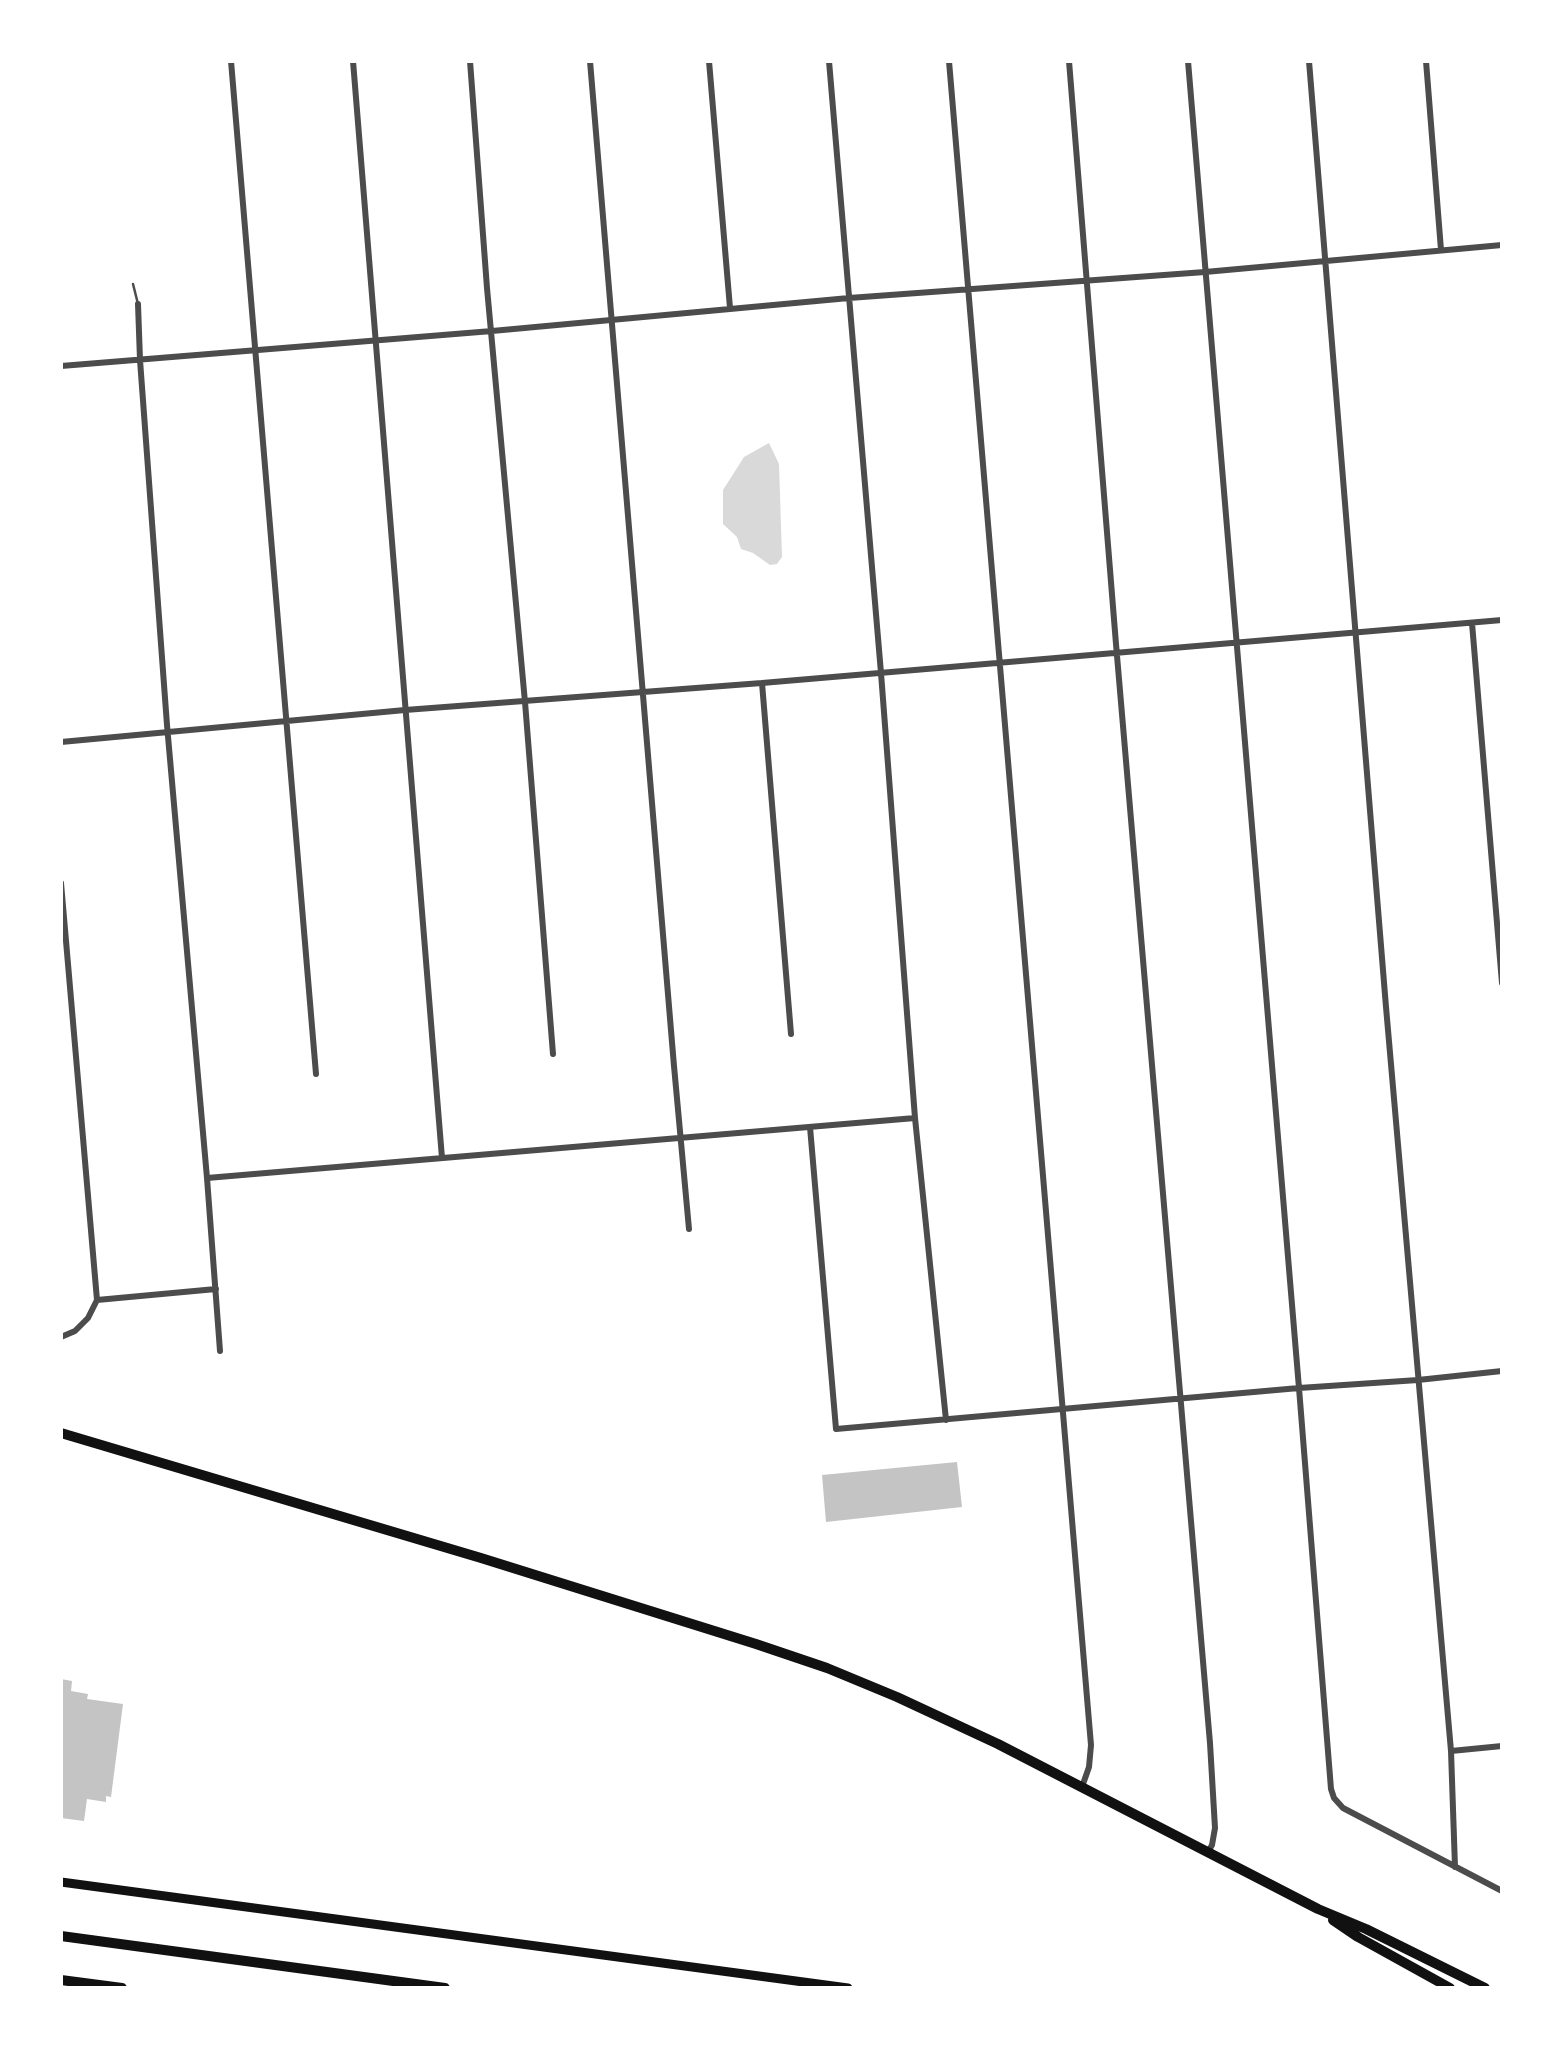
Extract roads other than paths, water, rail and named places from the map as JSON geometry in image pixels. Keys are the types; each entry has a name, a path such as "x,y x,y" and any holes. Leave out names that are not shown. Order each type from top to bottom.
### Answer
{"highway":[{"path":"61,1936 445,1988"},
{"path":"61,1980 122,1988"}],"main road":[{"path":"61,1433 469,1554 794,1656 897,1697 998,1744 1318,1909 1366,1929 1485,1988"},
{"path":"61,1882 848,1988"},
{"path":"1318,1909 1358,1937 1450,1988"}],"street":[{"path":"231,61 316,1074"},
{"path":"353,61 442,1158"},
{"path":"470,61 553,1054"},
{"path":"590,61 690,1229"},
{"path":"709,61 730,308"},
{"path":"829,61 881,673 915,1118 946,1420"},
{"path":"949,61 1091,1745 1089,1767 1083,1787"},
{"path":"1069,61 1210,1742 1215,1828 1208,1852"},
{"path":"1188,61 1331,1789 1334,1798 1343,1808 1502,1891"},
{"path":"1309,61 1451,1751 1455,1867"},
{"path":"1426,61 1441,250"},
{"path":"61,366 1502,245"},
{"path":"138,304 167,733 220,1351"},
{"path":"61,742 405,710 762,683 1502,620"},
{"path":"1472,623 1502,982"},
{"path":"762,683 791,1034"},
{"path":"61,883 97,1300 88,1318 75,1331 61,1338"},
{"path":"207,1178 915,1118"},
{"path":"810,1127 836,1429 1502,1371"},
{"path":"97,1300 216,1289"},
{"path":"1451,1751 1502,1746"}],"lane":[{"path":"133,284 138,304"}]}
